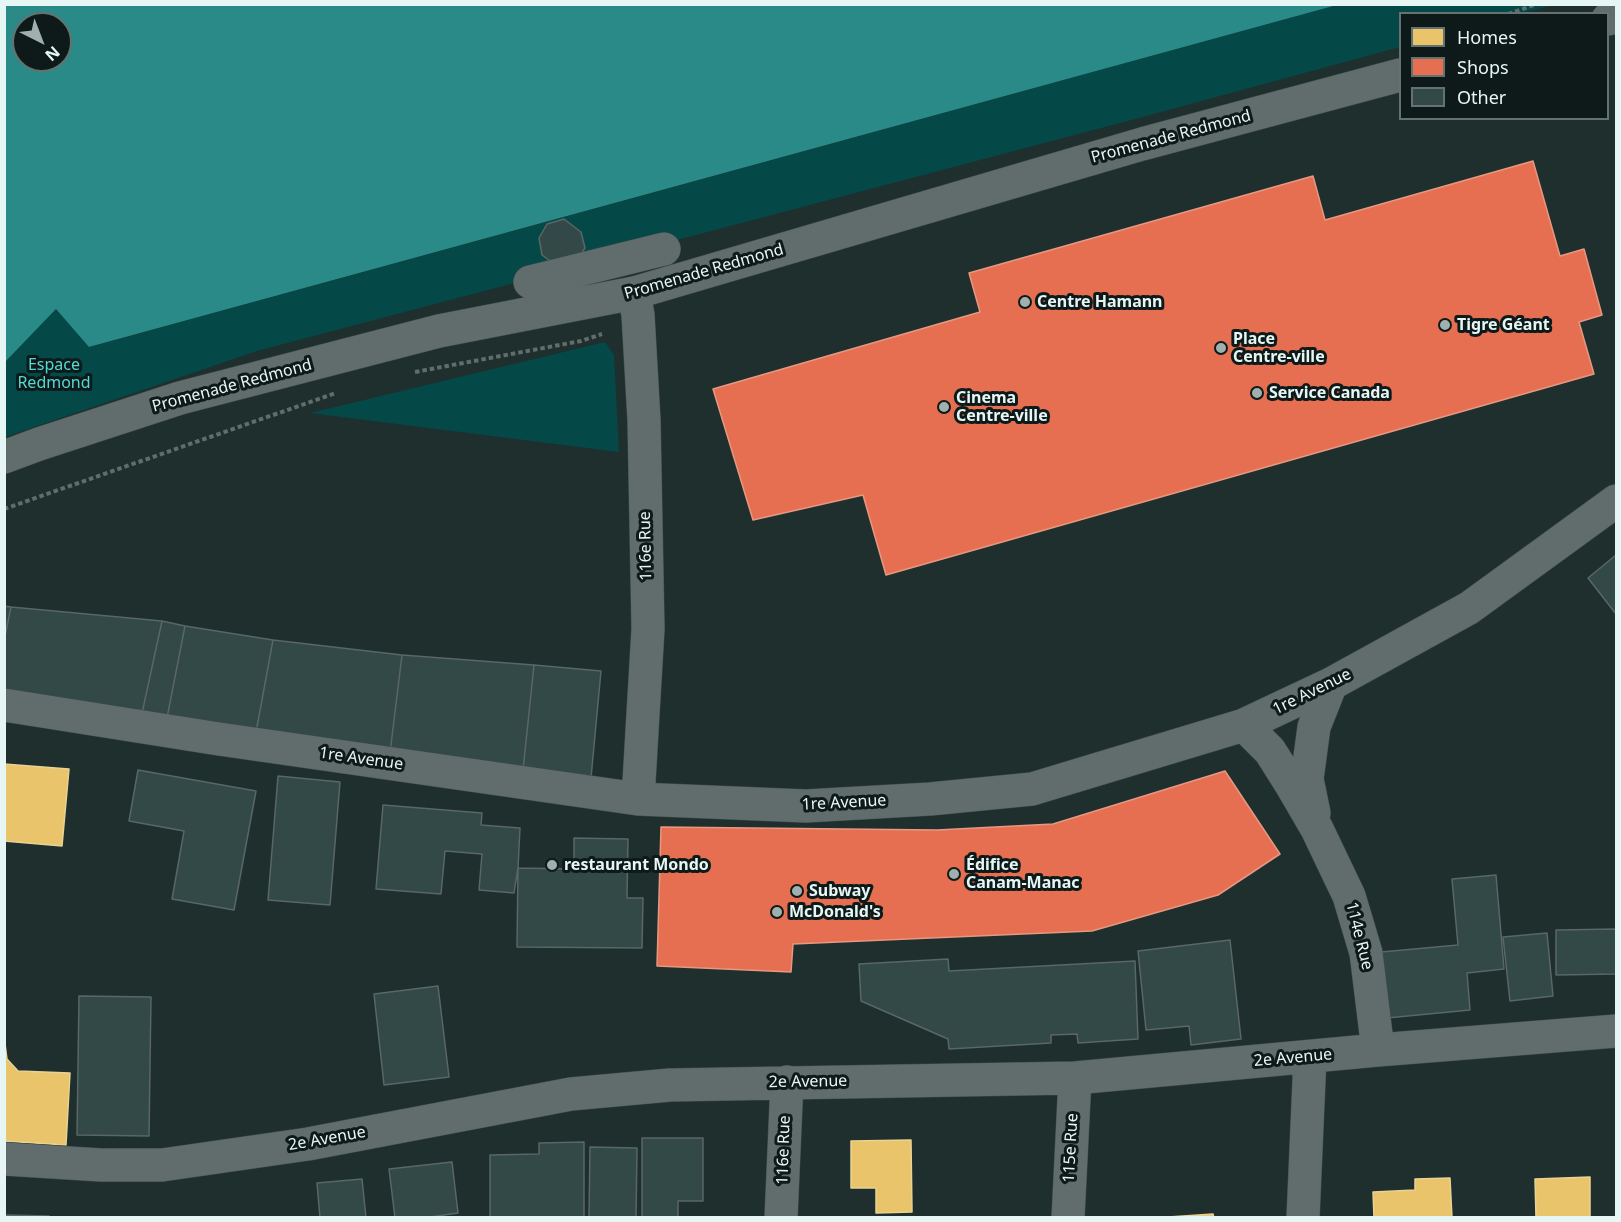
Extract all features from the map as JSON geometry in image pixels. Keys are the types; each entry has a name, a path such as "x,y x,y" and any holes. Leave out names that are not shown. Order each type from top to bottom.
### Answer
{"street":[{"name":"Promenade Redmond","path":"4,457 180,398 439,331 634,293 1142,144 1399,76"},
{"path":"530,282 664,249"},
{"name":"116e Rue","path":"634,293 638,315 644,420 648,629 638,799"},
{"name":"1re Avenue","path":"4,705 208,738 638,799 806,806 930,799 1032,789 1244,725 1331,684 1469,608 1617,501"},
{"name":"114e Rue","path":"1317,829 1306,779 1314,727 1331,684"},
{"name":"114e Rue","path":"1244,725 1270,752 1317,829 1349,896 1366,953 1378,1050"},
{"name":"2e Avenue","path":"4,1159 101,1165 162,1165 308,1144 571,1094 670,1085 1075,1078 1617,1031"},
{"path":"1303,1218 1310,1057"},
{"name":"115e Rue","path":"1068,1218 1075,1078"},
{"name":"116e Rue","path":"781,1218 787,1082"}],"path":[{"path":"1514,12 1537,4"},
{"path":"405,374 581,341 608,332"},
{"path":"4,509 337,392"}],"green space":[{"name":"Espace Redmond","path":"1337,5 1554,5 1525,12 1399,12 1399,47 257,351 5,437 4,362 56,309 90,347"},
{"path":"605,342 614,355 619,452 310,413"}],"shaded area":[{"path":"5,4 1337,4 89,347 56,309 5,362"}],"building: Homes":[{"path":"4,764 69,769 62,846 4,841"},
{"path":"4,1036 7,1059 18,1071 70,1073 66,1145 4,1141"},
{"path":"911,1140 912,1212 876,1213 876,1188 851,1188 851,1141"},
{"path":"1590,1177 1590,1218 1536,1218 1535,1179"},
{"path":"1450,1178 1452,1218 1374,1218 1373,1192 1415,1190 1415,1179"},
{"path":"1213,1214 1214,1218 1153,1218"}],"building: Shops":[{"name":"Place Centre-ville","path":"1533,161 1560,256 1584,249 1602,315 1579,322 1594,374 886,575 863,495 753,520 713,389 980,312 969,273 1313,176 1325,220"},
{"name":"Édifice Canam-Manac","path":"1225,771 1280,854 1218,895 1092,931 793,944 791,972 657,966 661,827 937,830 1053,824"}],"building: Other":[{"path":"564,219 581,232 585,248 575,263 557,266 542,255 539,238 547,224"},
{"path":"1616,555 1616,614 1588,578"},
{"path":"4,606 11,607 4,641"},
{"path":"11,607 162,621 141,718 4,698 4,641"},
{"path":"162,621 185,626 166,723 141,718"},
{"path":"185,626 273,640 255,738 166,723"},
{"path":"273,640 402,655 389,761 255,738"},
{"path":"402,655 534,665 523,770 389,761"},
{"path":"534,665 601,671 591,778 523,770"},
{"path":"138,770 256,791 234,910 172,899 184,831 129,821"},
{"path":"278,776 340,782 330,905 268,900"},
{"path":"383,805 482,813 481,825 520,828 514,893 479,890 482,854 445,851 441,894 376,889"},
{"path":"574,838 628,839 627,898 643,898 642,948 517,947 518,868 574,869"},
{"path":"1496,875 1504,969 1467,973 1470,1010 1387,1018 1381,952 1458,945 1452,879"},
{"path":"1616,929 1616,974 1556,975 1556,930"},
{"path":"1547,933 1553,996 1510,1001 1503,937"},
{"path":"1230,940 1241,1039 1191,1045 1189,1026 1146,1030 1138,951"},
{"path":"948,959 949,971 1135,961 1138,1039 1078,1043 1077,1034 1051,1035 1051,1043 949,1049 948,1039 861,1001 859,964"},
{"path":"438,986 449,1077 384,1085 374,994"},
{"path":"79,996 151,997 149,1136 77,1135"},
{"path":"642,1138 703,1138 703,1201 678,1201 678,1218 642,1218"},
{"path":"584,1142 584,1218 490,1218 490,1155 539,1154 539,1143"},
{"path":"590,1147 637,1148 636,1218 589,1218"},
{"path":"452,1162 458,1213 423,1218 395,1218 389,1169"},
{"path":"362,1179 366,1218 320,1218 317,1183"},
{"path":"6,1215 49,1216 49,1218 6,1218"}],"place":[{"name":"Centre Hamann","path":"1025,302"},
{"name":"Tigre Géant","path":"1445,325"},
{"name":"Place Centre-ville","path":"1221,348"},
{"name":"Service Canada","path":"1257,393"},
{"name":"Cinema Centre-ville","path":"944,407"},
{"name":"restaurant Mondo","path":"552,865"},
{"name":"Édifice Canam-Manac","path":"954,874"},
{"name":"Subway","path":"797,891"},
{"name":"McDonald's","path":"777,912"}]}
